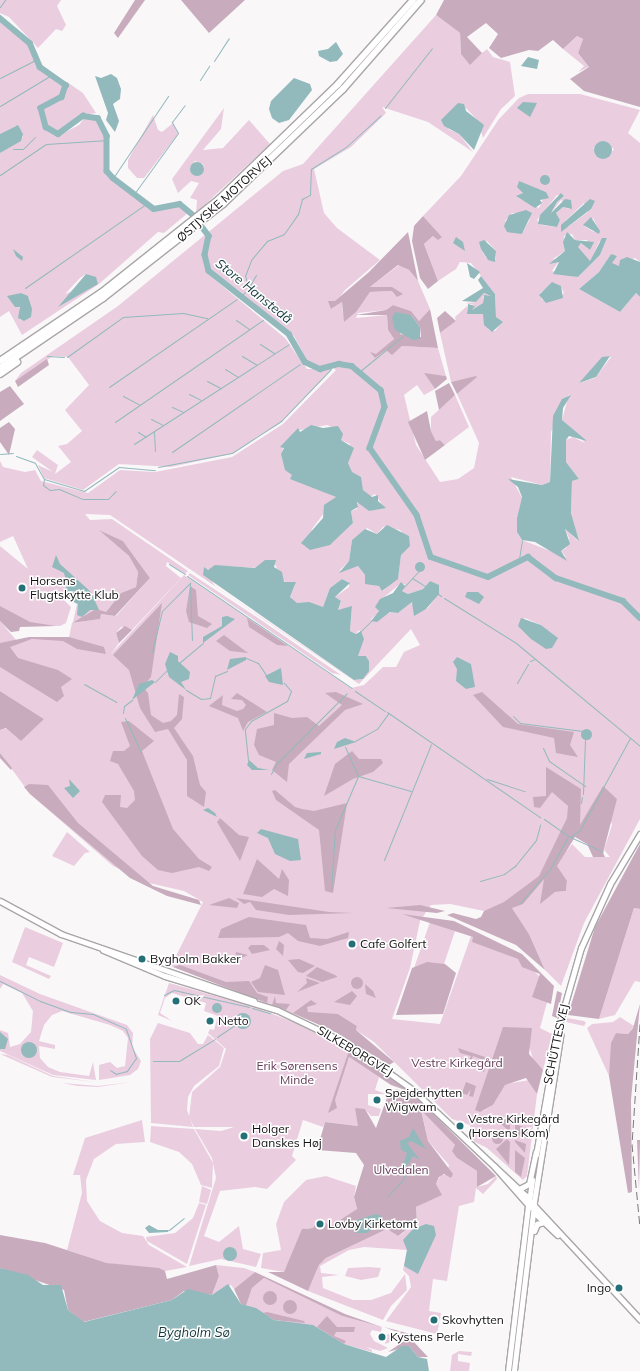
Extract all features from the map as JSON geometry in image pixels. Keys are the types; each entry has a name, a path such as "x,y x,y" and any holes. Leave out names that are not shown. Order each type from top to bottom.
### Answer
{"highway":[{"name":"ØSTJYSKE MOTORVEJ","path":"0,362 101,293 220,199 338,84 413,0"},
{"name":"ØSTJYSKE MOTORVEJ","path":"0,368 104,298 223,204 343,89 421,0"},
{"path":"0,374 23,353"}],"main road":[{"path":"568,994 596,914 640,834"},
{"name":"SILKEBORGVEJ","path":"0,901 39,924 104,950 256,1003 322,1030 378,1063 414,1090 519,1189 561,1236 640,1319"},
{"name":"SCHÜTTESVEJ","path":"508,1371 536,1152 568,994"},
{"name":"SCHÜTTESVEJ","path":"514,1371 534,1205 568,994"},
{"path":"519,1189 529,1184 536,1152"},
{"name":"SILKEBORGVEJ","path":"494,1166 528,1206 561,1236"},
{"name":"SCHÜTTESVEJ","path":"525,1271 534,1229 544,1222"}],"green space":[{"path":"0,0 61,0 57,6 66,25 62,31 56,29 38,48 9,17 0,13"},
{"path":"135,0 145,0 118,38 114,33"},
{"path":"181,0 245,0 209,33"},
{"path":"444,0 640,0 640,107 584,91 570,79 589,67 578,53 583,39 577,36 563,49 553,40 538,51 529,50 501,58 489,48 498,34 486,23 467,37 482,53 470,65 461,54 460,33 436,15"},
{"name":"Vestre Kirkegård","path":"436,15 460,33 461,54 482,53 487,49 493,57 510,62 515,96 501,109 483,138 478,121 466,108 448,129 459,134 473,152 428,122 382,107 386,113 351,147 314,169 324,213 337,228 380,260 345,290 331,309 342,302 343,315 357,311 370,292 392,291 392,287 370,287 399,265 409,270 418,281 430,309 419,321 411,311 393,305 386,310 358,313 356,318 387,315 388,330 394,339 375,357 386,349 392,354 402,346 438,348 446,376 425,374 435,389 424,395 417,385 404,395 416,445 440,482 458,479 474,468 479,443 457,394 476,377 451,382 440,333 456,321 455,317 467,306 467,314 483,314 489,330 495,331 502,322 496,317 495,294 471,263 460,262 456,269 438,281 424,244 433,236 442,237 423,216 461,176 499,119 519,98 528,94 580,94 640,110 628,133 640,143 640,262 635,258 619,266 612,264 610,260 616,257 611,254 599,272 579,289 620,312 636,293 640,297 640,819 584,923 561,986 545,970 529,934 512,908 484,911 450,904 431,905 420,921 410,968 392,1019 440,1024 471,936 520,957 551,988 540,1028 552,1034 543,1070 534,1063 528,1042 478,1101 483,1111 493,1105 505,1084 530,1080 537,1094 527,1176 523,1180 487,1148 473,1141 470,1125 452,1119 374,1042 356,1030 357,1026 338,1014 320,1014 316,1023 171,966 203,902 184,891 149,883 113,866 30,794 0,753 0,730 44,719 0,691 0,621 16,640 69,637 72,623 99,619 100,614 116,616 150,578 123,541 101,531 129,556 138,572 136,587 121,593 106,612 73,622 77,604 60,596 71,607 66,623 60,626 19,625 0,609 0,546 28,569 13,536 0,542 0,461 3,467 25,472 35,470 41,481 88,493 120,470 155,472 232,457 283,424 336,370 332,367 313,369 332,369 282,422 231,454 171,467 119,464 83,490 44,478 38,465 53,472 32,457 37,450 58,465 55,474 71,462 58,446 67,444 82,431 65,410 89,385 68,357 53,356 15,381 21,373 118,306 283,171 303,164","holes":["603,142 614,149 607,158 593,148","518,182 546,192 539,208 517,197 523,193","557,195 564,196 557,202 551,213 561,200 570,209 563,207 556,213 560,220 557,227 541,225 537,220","584,203 588,212 568,227 565,221","512,213 521,213 530,219 522,234 505,221","593,218 598,228 594,232 584,226","572,234 575,240 587,240 590,250 581,243 577,247 590,262 599,242 607,238 600,255 578,277 552,271 559,261 553,259 565,251 564,236","487,241 496,251 496,260 486,258 481,249","211,272 294,336 307,361 305,364 313,369 307,369 285,338 208,274","554,283 561,287 564,293 559,298 542,300 540,293","608,356 611,357 595,378 579,383","569,394 562,420 585,443 573,437 566,440 566,462 579,479 572,481 571,513 578,541 565,529 569,538 566,548 561,551 566,557 522,540 517,532 517,518 522,498 511,477 542,485 550,482 551,432","327,425 340,431 341,440 350,444 348,464 351,472 363,490 370,497 375,494 383,506 369,511 358,501 357,509 351,511 353,523 332,543 311,549 308,548 312,529 336,497 294,479 282,458 283,447 295,431","85,514 110,515 359,684 411,629 420,645 404,652 396,667 383,667 364,685 351,688 184,575 111,654 119,643 116,633 121,627 132,630 181,578 166,566 167,562 185,574 188,571 112,519 90,520","383,527 400,530 409,541 401,555 398,577 383,591 379,586 365,582 365,575 358,566 339,571 349,561 352,540 367,528 377,534","273,560 283,581 295,585 290,597 297,604 323,607 330,588 342,579 349,582 349,587 335,597 341,602 338,610 352,607 350,631 356,634 359,630 363,637 358,656 367,657 369,662 363,679 354,680 215,586 205,571 205,568 207,570 221,566 259,568","430,581 437,586 438,594 428,608 418,612 412,602 398,613 391,612 381,618 370,620 378,613 383,598 400,584 405,584 402,591 408,594 423,589","525,618 541,625 555,636 518,626","603,786 612,825 604,850 610,857 585,857 572,844 566,852","558,870 567,882 566,891 555,892 540,903"]},
{"path":"0,16 34,46 44,69 64,85 61,97 40,109 47,130 58,136 79,125 85,117 95,117 106,136 106,166 112,178 155,210 182,206 189,212 164,233 158,232 99,284 22,335 9,311 0,317 0,153 23,137 16,126 0,134","holes":["86,274 98,281 65,294 80,278","21,293 29,298 30,308 20,321 21,309 9,297"]},
{"path":"577,36 583,39 578,53 589,67 578,72 584,66 563,49"},
{"path":"67,82 83,93 96,113 83,115 75,124 58,134 43,122 41,111 62,98"},
{"path":"224,108 221,129 203,150 223,148 249,120 270,144 196,213 197,200 190,198 199,183 191,181 178,193 172,179","holes":["195,161 203,164 204,169 190,168"]},
{"path":"153,115 158,130 162,132 173,123 178,134 144,178 137,178 128,168 128,160"},
{"path":"423,216 442,237 438,240 433,236 424,244 438,281 428,289 420,278 412,241 414,226"},
{"path":"408,232 418,281 409,270 398,265 370,287 392,287 403,294 397,297 392,291 370,292 357,311 344,322 342,302 331,309 328,301 335,301 369,272"},
{"path":"484,293 491,296 483,296 483,303 471,311 474,305 466,303 476,302"},
{"path":"393,305 411,311 419,321 430,309 438,348 402,346 392,355 386,350 375,358 370,352 376,354 394,339 388,330 387,315 356,315 386,310","holes":["411,315 420,327 421,337 400,334"]},
{"path":"445,311 456,321 440,333 437,318"},
{"path":"47,359 49,365 18,387 15,381"},
{"path":"424,373 446,376 447,379 435,389"},
{"path":"477,377 457,394 451,382"},
{"path":"449,383 455,395 439,410 435,391"},
{"path":"10,386 24,404 0,421 0,392"},
{"path":"455,395 469,427 445,445 440,440 436,441 431,431 431,417"},
{"path":"427,411 431,431 436,441 440,440 445,445 425,460 408,422"},
{"path":"9,422 15,429 9,455 0,442 0,428"},
{"path":"99,530 123,541 150,578 115,616 101,614 100,619 72,623 96,609 106,612 121,593 136,587 138,572 129,556"},
{"path":"190,573 341,675 332,673 188,575"},
{"path":"190,586 196,590 198,616 212,624 207,628 189,622 186,611"},
{"path":"162,603 151,677 143,687 148,693 151,715 163,723 171,721 177,715 179,694 184,697 182,719 174,728 193,756 200,785 206,792 204,807 187,796 187,760 168,729 155,732 140,708 129,670 113,655"},
{"path":"0,606 30,622 56,626 20,627 19,631 11,632 0,621"},
{"path":"247,618 288,646 277,645 249,627"},
{"path":"125,626 132,630 119,643 116,633"},
{"path":"224,635 248,653 230,651 216,641"},
{"path":"29,637 69,637 104,647 106,654 77,649 63,641 32,639 10,647 18,658 58,670 72,679 61,687 64,696 57,702 0,667 0,643"},
{"path":"0,691 44,719 21,741 6,728 0,730"},
{"path":"336,692 363,704 345,710 289,764 287,782 272,770 276,762 259,755 254,745 257,729 274,725 274,713 292,718 307,717 319,726 342,705 325,693"},
{"path":"482,692 518,724 574,732 570,745 578,757 556,753 554,738 503,727 473,695"},
{"path":"237,693 267,712 248,722 243,731 238,718 209,706 223,695 222,705 237,711 243,709 246,705 242,700 231,699"},
{"path":"129,721 154,741 142,751 173,829 199,859 212,867 209,871 199,867 172,873 158,870 142,856 102,802 105,795 121,795 120,807 127,808 135,800 134,791 118,764 110,761 113,751 124,751 130,746 121,722"},
{"path":"352,751 359,759 381,759 383,763 373,772 353,779 324,796 335,764"},
{"path":"0,753 12,768 11,770 0,758"},
{"path":"546,767 581,789 580,825 603,786 617,799 603,853 605,857 593,857 587,844 575,837 557,866 567,881 566,891 555,892 540,904 544,879 523,904 512,908 529,934 545,970 516,945 447,915 453,913 476,919 481,917 484,911 504,902 539,876 567,818 568,806 552,792 540,808 534,807 533,797 546,796"},
{"path":"29,784 48,785 78,823 153,886 199,900 201,905 167,896 130,878 30,794 24,787"},
{"path":"275,790 295,807 302,809 314,811 347,803 333,893 325,891 319,830 276,800 272,791"},
{"path":"220,818 239,835 249,837 240,861 217,822"},
{"path":"67,832 90,852 85,853 74,866 52,856"},
{"path":"640,844 640,909 634,908 599,1019 568,1015 595,927"},
{"path":"257,859 279,879 282,869 289,880 288,896 274,889 262,897 243,894"},
{"path":"229,898 239,903 237,908 209,905"},
{"path":"236,898 329,912 353,913 289,915 256,910 250,902 244,904"},
{"path":"420,905 445,911 437,913 386,908"},
{"path":"634,908 640,909 640,982 635,981 615,1015 599,1019"},
{"path":"402,914 454,921 522,954 554,986 551,1004 532,997 540,974 522,967 518,959 472,942 473,937"},
{"path":"249,917 306,925 310,938 327,939 349,932 348,938 320,946 298,941 288,933 279,937 218,938 221,929"},
{"path":"430,922 455,931 444,964 414,968"},
{"path":"25,927 63,943 54,967 29,957 26,965 51,976 49,979 12,962"},
{"path":"279,941 284,945 283,956 276,949"},
{"path":"251,945 264,945 270,950 252,954 248,948"},
{"path":"236,952 248,955 235,961"},
{"path":"299,959 315,966 303,973 298,972 288,960"},
{"path":"427,962 445,964 456,973 443,1014 396,1015 412,968"},
{"path":"180,965 226,982 249,981 257,993 268,997 267,1003 173,967"},
{"path":"265,965 278,970 285,995 258,992 251,982 260,978"},
{"path":"317,967 337,977 322,982 306,976"},
{"path":"0,975 40,994 127,1025 133,1033 132,1047 141,1061 138,1069 130,1075 99,1080 99,1065 110,1062 117,1068 125,1066 128,1038 123,1031 110,1025 62,1011 52,1015 44,1025 39,1041 55,1045 55,1049 39,1046 40,1058 48,1067 60,1072 89,1076 93,1062 96,1080 53,1075 0,1051 0,1030 8,1033 10,1047 20,1044 31,1032 33,1011 22,993 3,984 0,989"},
{"path":"357,977 361,979 363,983 361,987 357,989 353,987 351,983 353,979"},
{"path":"306,978 320,983 297,992 307,983"},
{"name":"Erik Sørensens Minde","path":"169,983 252,1006 306,1027 349,1050 329,1112 349,1057 379,1077 375,1090 386,1094 368,1094 368,1105 381,1109 379,1116 371,1116 365,1109 358,1126 325,1122 323,1127 303,1120 292,1156 296,1160 267,1189 255,1187 220,1191 204,1236 219,1242 239,1226 243,1249 261,1254 256,1267 221,1259 189,1266 216,1178 212,1158 195,1129 221,1131 234,1127 194,1127 189,1117 192,1092 220,1067 226,1049 208,1033 210,1029 214,1030 218,1016 204,1011 206,1003 172,993 165,998 160,1013 172,1021 158,1015"},
{"path":"365,984 373,991 376,998 366,994"},
{"path":"352,991 357,996 350,1005 334,1002"},
{"path":"557,991 562,993 557,1018 552,1016"},
{"path":"275,996 276,1003 290,1004 286,1010 272,1005"},
{"path":"311,1000 317,1004 307,1007 308,1012 338,1014 357,1026 356,1030 394,1062 389,1065 337,1033 293,1013"},
{"path":"640,1004 631,1100 632,1192 628,1193 609,1076 611,1043 616,1033 628,1034 633,1028"},
{"path":"620,1017 634,1026 628,1034 616,1033 609,1076 587,1028 592,1024 613,1022"},
{"path":"567,1018 584,1021 586,1023 584,1026 566,1022"},
{"path":"158,1023 190,1033 198,1044 203,1044 208,1035 224,1048 219,1066 194,1086 188,1097 187,1110 193,1127 151,1123 150,1039"},
{"path":"503,1027 532,1028 529,1054 543,1070 537,1094 526,1078 505,1085 493,1105 480,1112 475,1110"},
{"path":"458,1048 488,1058 484,1072 476,1069 483,1069 486,1061 473,1056 470,1064 475,1069 466,1066 471,1056 460,1053"},
{"path":"349,1050 386,1074 408,1091 391,1085 349,1057 335,1100 337,1108 328,1113"},
{"path":"0,1054 8,1055 53,1076 95,1082 52,1077"},
{"path":"132,1082 98,1087 78,1086 62,1083 98,1086"},
{"path":"466,1082 476,1086 473,1097 469,1096 471,1089 467,1095 462,1093"},
{"name":"Ulvedalen","path":"396,1089 416,1097 496,1176 477,1187 477,1171 457,1158 452,1151 455,1145 421,1110 428,1141 453,1174 451,1178 444,1174 439,1177 436,1184 442,1195 416,1207 417,1221 398,1236 387,1229 326,1258 319,1265 308,1291 268,1272 284,1272 302,1229 313,1228 318,1218 331,1226 357,1209 354,1197 364,1165 356,1153 317,1150 325,1122 358,1126 355,1108 365,1109 376,1128 388,1095"},
{"path":"421,1109 455,1145 457,1158 477,1171 477,1187 488,1184 496,1176 497,1179 483,1194 476,1188 474,1202 459,1206 447,1281 433,1279 429,1311 441,1313 437,1334 386,1321 411,1287 409,1276 403,1270 407,1250 364,1247 349,1250 320,1266 321,1273 339,1275 322,1277 323,1288 353,1300 371,1300 391,1293 405,1274 407,1290 391,1306 383,1320 308,1291 319,1265 326,1258 387,1229 398,1236 417,1221 416,1207 439,1196 436,1184 441,1175 446,1175 449,1165 428,1141"},
{"path":"505,1119 510,1121 510,1132 499,1122"},
{"path":"142,1120 145,1142 116,1144 94,1159 86,1180 87,1201 100,1221 122,1233 143,1236 149,1245 187,1267 165,1271 107,1263 67,1250 82,1193 80,1175 73,1175 85,1138"},
{"path":"515,1124 529,1129 528,1139 515,1134"},
{"path":"151,1126 194,1129 213,1163 212,1188 201,1185 192,1164 179,1152 150,1142"},
{"path":"497,1132 501,1134 503,1138 501,1142 497,1144 493,1142 491,1138 493,1134"},
{"path":"507,1139 510,1142 509,1165 496,1149"},
{"path":"515,1140 526,1144 525,1153 515,1142"},
{"path":"637,1140 640,1140 639,1190 638,1163"},
{"path":"515,1150 525,1158 521,1177 515,1172"},
{"path":"326,1176 356,1186 354,1197 357,1210 331,1226 318,1218 313,1228 306,1228 284,1272 261,1268 263,1253 281,1250 276,1224 284,1202 306,1180"},
{"path":"202,1186 211,1190 207,1204 199,1202"},
{"path":"199,1203 206,1205 187,1264 147,1241 146,1237 175,1233 193,1218"},
{"path":"0,1235 45,1243 107,1263 159,1268 165,1271 167,1279 216,1265 219,1276 212,1295 184,1291 172,1300 83,1322 68,1310 64,1290 0,1268"},
{"path":"216,1265 244,1268 255,1272 234,1289 231,1285 212,1295 219,1276"},
{"path":"348,1268 381,1268 378,1277 361,1280 345,1276"},
{"path":"255,1272 345,1314 382,1327 342,1316 264,1278 252,1288 246,1306 241,1304 234,1289"},
{"path":"264,1278 342,1316 382,1327 381,1332 372,1330 370,1334 374,1341 388,1348 380,1351 366,1347 372,1350 372,1352 344,1344 320,1330 286,1323 246,1306 252,1288"},
{"path":"267,1291 273,1291 277,1295 277,1301 273,1305 267,1305 263,1301 263,1295"},
{"path":"287,1300 293,1300 297,1304 297,1310 293,1314 287,1314 283,1310 283,1304"},
{"path":"267,1312 304,1321 305,1323 274,1320 263,1313"},
{"path":"327,1316 337,1327 355,1327 354,1332 336,1332 334,1336 346,1341 344,1344 317,1327"},
{"path":"384,1327 433,1340 433,1341 416,1339"},
{"path":"387,1334 400,1337 401,1338 385,1344"},
{"path":"407,1339 412,1340 428,1357 418,1357 409,1346 388,1352"},
{"path":"459,1351 472,1352 471,1356 458,1354 458,1361 470,1363 469,1371 450,1371 452,1355"}],"water":[{"path":"336,42 343,54 337,61 330,62 319,56 318,51 328,49"},
{"path":"528,57 539,60 537,69 521,66"},
{"path":"111,74 117,78 121,89 120,99 113,104 119,121 115,132 106,120 108,113 95,76 101,78"},
{"path":"294,78 310,84 312,90 289,120 279,123 272,118 269,109 271,101"},
{"path":"523,102 537,103 530,117 517,108"},
{"path":"458,103 464,104 466,111 484,125 474,150 459,134 444,126 441,120"},
{"path":"18,125 23,134 21,141 0,153 0,134"},
{"path":"603,141 609,144 612,150 609,156 603,159 597,156 594,150 597,144"},
{"path":"194,162 200,162 204,166 204,172 200,176 194,176 190,172 190,166"},
{"path":"543,175 547,175 550,180 547,185 543,185 540,182 540,178"},
{"path":"519,181 546,192 549,198 540,200 542,203 535,208 516,196 523,193 517,187"},
{"path":"561,193 564,196 557,202 551,213 565,199 571,200 572,209 563,207 556,213 560,220 557,227 538,224 540,215"},
{"path":"590,199 595,201 591,209 561,232 561,225"},
{"path":"526,210 532,213 522,234 507,232 504,226 509,215"},
{"path":"591,217 600,231 599,234 583,225"},
{"path":"567,232 575,240 594,242 590,250 581,243 578,247 590,261 602,238 607,238 600,255 578,277 553,274 559,262 549,264 565,251 563,242"},
{"path":"456,237 463,242 465,251 453,243"},
{"path":"484,240 496,251 495,262 488,260 481,249 479,242"},
{"path":"13,249 23,257 22,261 16,256"},
{"path":"611,254 617,256 612,263 619,266 620,260 627,257 640,262 640,297 636,293 620,312 579,289 599,272"},
{"path":"467,263 480,272 474,279 470,277"},
{"path":"86,274 96,277 98,284 58,307"},
{"path":"481,276 495,294 496,317 503,322 492,332 484,325 483,314 467,314 468,304 475,306 472,310 483,303 484,295 491,296 484,293 476,302 462,301 483,288 478,280"},
{"path":"552,282 561,286 563,298 546,303 539,295"},
{"path":"21,293 28,296 32,309 31,317 24,321 18,318 20,307 15,307 7,296"},
{"path":"395,312 411,315 420,327 420,339 413,340 395,330 392,318"},
{"path":"610,356 596,377 579,383 602,357"},
{"path":"571,395 563,408 562,420 587,441 569,436 566,440 566,462 579,479 572,481 571,513 579,541 565,529 570,544 561,551 567,561 535,542 522,540 517,532 517,518 522,497 518,487 508,479 542,485 550,482 553,416 562,399"},
{"path":"311,425 323,428 338,426 343,434 341,440 354,448 348,463 352,472 361,477 363,490 372,497 378,495 378,501 386,508 369,511 357,502 358,507 351,511 353,523 330,545 310,550 301,543 323,518 324,505 336,497 290,479 292,475 285,470 281,454 284,448 280,447 298,428 300,432"},
{"path":"387,525 409,536 410,546 401,555 398,579 382,591 379,586 365,584 365,575 358,566 339,573 349,561 352,540 365,529 377,534"},
{"path":"56,555 60,564 91,592 99,610 90,610 82,617 77,615 78,604 63,596 67,584 64,573 52,567"},
{"path":"265,560 276,560 274,567 282,572 284,582 296,582 290,597 297,603 309,602 323,607 330,588 342,579 350,583 335,597 341,601 338,610 352,606 350,631 356,634 361,631 364,639 358,656 366,656 369,661 369,671 363,679 354,680 203,575 204,567 208,570 215,565 255,568"},
{"path":"418,562 422,562 424,563 424,571 418,572 415,569 415,565"},
{"path":"430,581 439,585 439,594 426,609 414,616 412,602 398,613 390,612 377,622 371,621 379,611 375,607 380,599 393,593 401,582 405,586 402,591 408,594 423,589"},
{"path":"467,592 478,592 484,597 479,604 465,597"},
{"path":"227,616 235,619 203,643 203,637 222,626 222,617"},
{"path":"521,618 541,625 558,638 552,648 546,649 531,639 518,626"},
{"path":"170,652 178,656 178,661 190,672 189,679 181,682 186,690 169,677 165,664"},
{"path":"246,657 246,660 227,670 230,659"},
{"path":"457,657 471,664 475,687 466,689 456,681 457,669 453,662"},
{"path":"281,668 283,685 269,682 265,676"},
{"path":"152,680 155,682 132,700 139,684"},
{"path":"586,728 590,730 592,734 590,738 586,740 582,738 580,734 582,730"},
{"path":"345,738 356,742 334,749 337,742"},
{"path":"321,752 321,754 304,759 307,753"},
{"path":"249,760 258,768 269,770 252,770 247,765"},
{"path":"69,779 80,791 73,798 64,788 70,786"},
{"path":"208,808 215,813 217,817 203,810"},
{"path":"261,829 298,839 301,860 290,861 275,854 268,838 257,833"},
{"path":"215,1003 219,1003 222,1008 219,1013 215,1013 212,1010 212,1006"},
{"path":"243,1013 249,1015 251,1021 249,1027 243,1029 237,1027 235,1021 237,1015"},
{"path":"0,1032 8,1039 5,1049 0,1049"},
{"path":"29,1042 35,1044 37,1050 35,1056 29,1058 23,1056 21,1050 23,1044"},
{"path":"413,1128 426,1149 411,1141 407,1143 420,1160 413,1156 407,1166 402,1167 407,1153 401,1150 400,1141 409,1137"},
{"path":"376,1214 382,1216 381,1221 367,1233 355,1233 362,1226 349,1230 354,1221"},
{"path":"426,1224 434,1226 436,1235 418,1274 404,1266 407,1250 403,1240 413,1229"},
{"path":"149,1225 158,1230 169,1230 168,1232 149,1233 145,1228"},
{"path":"230,1247 235,1249 237,1254 235,1259 230,1261 225,1259 223,1254 225,1249"},
{"name":"Bygholm Sø","path":"0,1268 28,1275 43,1285 61,1285 68,1310 84,1322 172,1300 188,1289 212,1295 228,1284 241,1304 256,1308 274,1320 313,1325 344,1344 386,1357 402,1346 409,1346 418,1357 427,1359 429,1371 0,1371"}],"waterway":[{"path":"0,7 5,0"},
{"name":"Store Hanstedå","path":"0,18 30,43 40,67 66,85 62,97 41,108 46,127 58,134 83,116 98,118 107,136 107,171 113,178 154,209 180,204 192,214"},
{"path":"214,61 229,38"},
{"path":"385,108 432,48"},
{"path":"0,78 33,61 37,54"},
{"path":"200,80 209,66"},
{"path":"0,106 53,74"},
{"path":"113,178 168,96"},
{"path":"134,194 178,133 172,122 185,105"},
{"path":"240,297 249,288 245,276 251,260 267,241 284,234 298,214 302,199 310,195 311,169 346,147 381,115"},
{"path":"13,149 23,149 35,137"},
{"path":"0,175 46,144 108,140"},
{"path":"25,288 146,204"},
{"name":"Store Hanstedå","path":"203,228 209,236 205,255 209,271 289,334 305,362 320,369 339,364 352,366 381,390 385,407 370,448 417,515 431,557 488,577 528,557 556,578 623,601 640,618"},
{"path":"249,287 256,275"},
{"path":"109,387 237,299"},
{"path":"67,357 123,317 183,313 207,318"},
{"path":"236,320 249,329"},
{"path":"115,422 263,320"},
{"path":"359,372 403,336"},
{"path":"260,344 274,353"},
{"path":"134,444 289,344"},
{"path":"47,356 64,357"},
{"path":"242,356 257,365"},
{"path":"172,452 300,364"},
{"path":"225,369 238,377"},
{"path":"158,467 232,453 281,421 331,369"},
{"path":"207,381 220,388"},
{"path":"189,394 201,400"},
{"path":"123,396 140,405"},
{"path":"172,407 183,412"},
{"path":"151,419 163,425"},
{"path":"138,432 146,437"},
{"path":"154,432 155,451"},
{"path":"0,454 13,453"},
{"path":"16,456 35,463 44,479 84,491 119,467 155,470"},
{"path":"44,479 43,485 50,490 59,489 83,499 108,499 116,491"},
{"path":"519,559 522,540"},
{"path":"169,564 185,574"},
{"path":"402,589 419,571"},
{"path":"187,576 352,688"},
{"path":"412,578 425,586"},
{"path":"152,652 162,611 190,583"},
{"path":"190,584 192,640"},
{"path":"444,598 516,643 640,746"},
{"path":"360,632 372,620"},
{"path":"179,663 203,643"},
{"path":"246,658 258,663 266,675"},
{"path":"530,661 535,659"},
{"path":"517,683 528,664"},
{"path":"155,682 167,670"},
{"path":"186,690 201,699 210,698 215,676 227,671"},
{"path":"248,760 245,729 251,721 287,701 291,691 284,683"},
{"path":"84,684 116,702"},
{"path":"355,691 385,711"},
{"path":"271,774 276,764 347,693"},
{"path":"123,713 124,706 132,700"},
{"path":"387,712 540,817"},
{"path":"355,741 377,729 388,714"},
{"path":"513,716 520,723 582,731"},
{"path":"125,718 141,752"},
{"path":"570,837 580,830 630,738"},
{"path":"583,794 585,740"},
{"path":"384,860 431,744"},
{"path":"331,890 335,830 358,776 345,747"},
{"path":"543,748 549,761 585,786"},
{"path":"358,776 411,791"},
{"path":"487,779 525,791"},
{"path":"581,803 582,797"},
{"path":"544,819 567,835"},
{"path":"480,881 504,874 515,866 536,840 540,825"},
{"path":"520,903 550,869 568,836"},
{"path":"570,837 603,852"},
{"path":"0,981 40,1001 71,1012 93,1014 126,1029 136,1058 127,1071 116,1074 110,1070"},
{"path":"164,995 174,990 249,1007"},
{"path":"252,1008 270,1013"},
{"path":"217,1037 236,1024"},
{"path":"153,1061 179,1061 215,1039"},
{"path":"388,1196 403,1180 407,1166"},
{"path":"169,1230 184,1218"}],"railway":[{"path":"640,1024 632,1144 640,1227"}],"place":[{"name":"Horsens Flugtskytte Klub","path":"22,588"},
{"name":"Cafe Golfert","path":"352,944"},
{"name":"Bygholm Bakker","path":"142,959"},
{"name":"OK","path":"176,1001"},
{"name":"Netto","path":"210,1021"},
{"name":"Spejderhytten Wigwam","path":"377,1100"},
{"name":"Vestre Kirkegård (Horsens Kom)","path":"460,1126"},
{"name":"Holger Danskes Høj","path":"244,1136"},
{"name":"Lovby Kirketomt","path":"320,1224"},
{"name":"Ingo","path":"619,1288"},
{"name":"Skovhytten","path":"434,1320"},
{"name":"Kystens Perle","path":"382,1337"}]}
